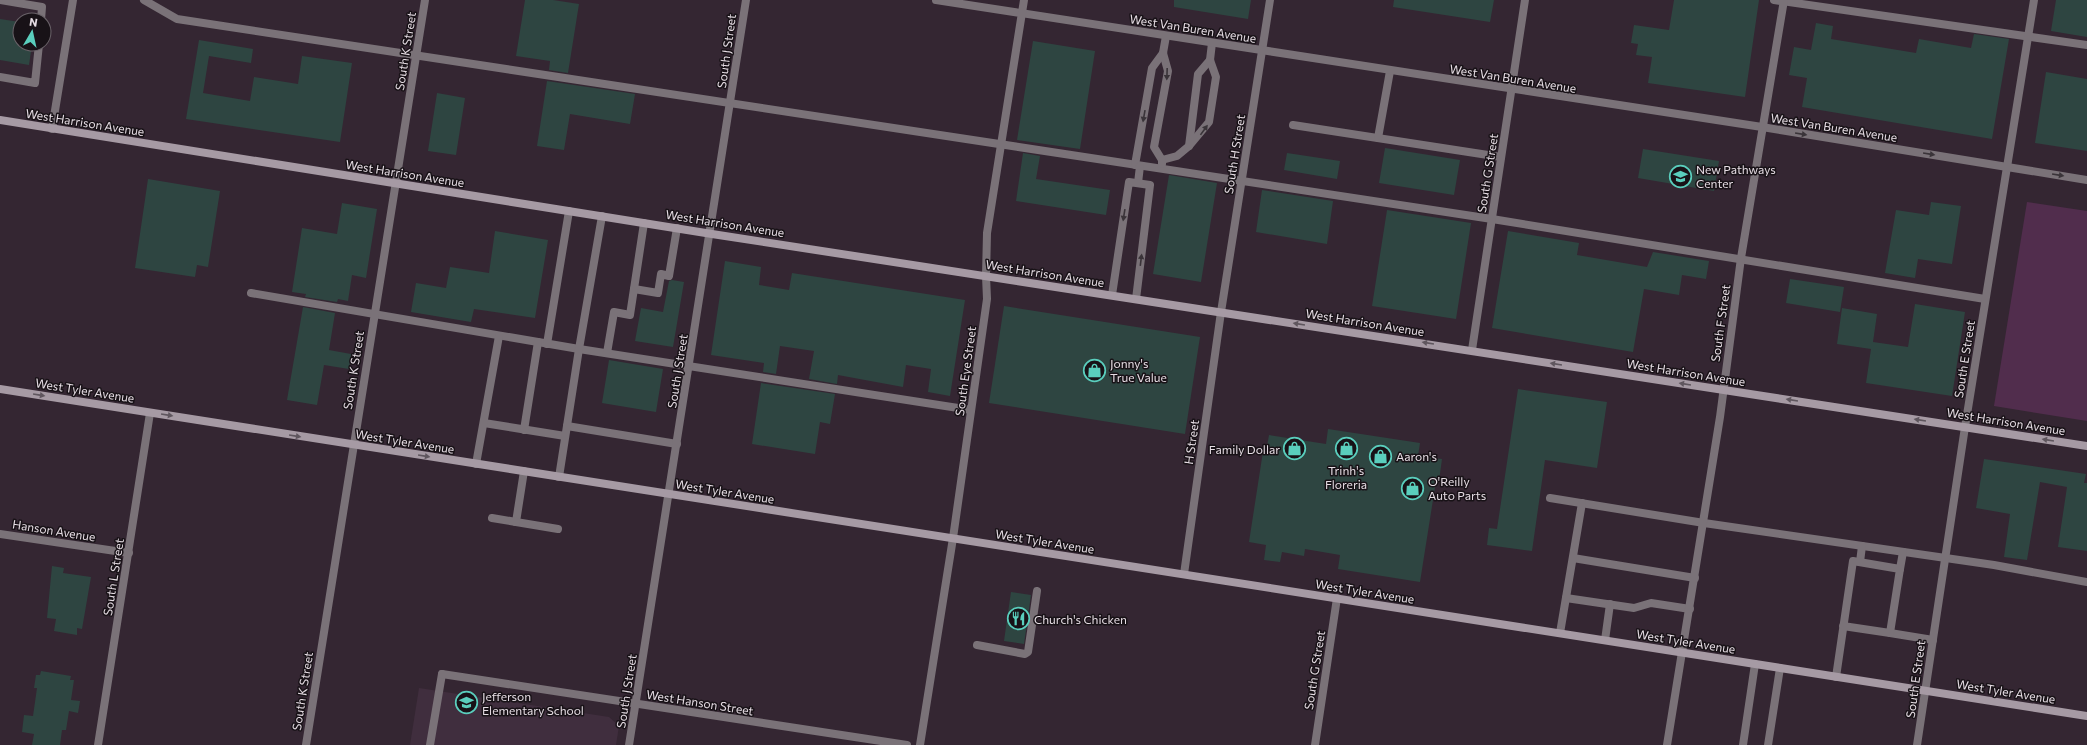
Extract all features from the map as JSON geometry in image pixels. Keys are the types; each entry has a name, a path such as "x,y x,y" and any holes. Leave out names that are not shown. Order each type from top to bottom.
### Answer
{"main road":[{"name":"West Harrison Avenue","path":"0,120 712,234 2087,446"},
{"name":"West Tyler Avenue","path":"0,389 2087,716"}],"street":[{"path":"0,0 42,8 42,12"},
{"path":"52,129 73,0"},
{"path":"144,0 177,19 1492,219 1742,258 1986,299"},
{"name":"South K Street","path":"306,745 425,0"},
{"name":"South J Street","path":"629,745 712,234 746,0"},
{"name":"West Van Buren Avenue","path":"936,0 1512,90 1762,127 2087,180"},
{"name":"South Eye Street","path":"920,745 953,538 987,299 987,233 1024,0"},
{"name":"South H Street","path":"1221,312 1270,0"},
{"name":"South G Street","path":"1472,350 1526,0"},
{"path":"1774,0 2087,45"},
{"name":"South E Street","path":"1917,745 1965,427 2034,0"},
{"name":"South F Street","path":"1667,745 1704,523 1762,127 1784,1"},
{"path":"1161,169 1162,160 1154,147 1168,71 1163,53 1166,36"},
{"path":"1162,160 1177,156 1189,146 1209,122 1216,77 1210,60 1212,43"},
{"path":"0,77 35,83 38,52"},
{"path":"1138,183 1138,165 1152,68 1163,53"},
{"path":"1189,146 1198,74 1210,60"},
{"path":"1378,138 1390,71"},
{"path":"1293,125 1501,157"},
{"path":"1112,295 1129,182 1138,183 1150,185 1136,299"},
{"path":"524,430 569,211"},
{"path":"559,477 602,216"},
{"path":"607,353 614,312 630,315 644,223"},
{"path":"634,289 658,293 661,274 669,276 677,228"},
{"path":"251,293 374,313 499,336 971,410"},
{"name":"H Street","path":"1184,574 1221,312"},
{"path":"476,464 499,336"},
{"name":"South L Street","path":"98,745 150,413"},
{"path":"484,423 565,436"},
{"path":"567,426 677,444"},
{"path":"516,522 524,471"},
{"path":"1550,498 1704,523 1945,558 2087,582"},
{"path":"1560,633 1582,503"},
{"path":"492,518 558,529"},
{"name":"Hanson Avenue","path":"0,534 129,554"},
{"path":"1860,562 1862,546"},
{"path":"1890,633 1903,552"},
{"path":"1573,558 1695,578"},
{"path":"1836,677 1853,561 1900,569"},
{"path":"977,645 1024,654 1028,652 1037,591"},
{"name":"South G Street","path":"1315,745 1337,598"},
{"path":"1566,598 1634,608 1652,603 1690,609"},
{"path":"1605,640 1610,604"},
{"path":"1843,626 1933,640"},
{"path":"1743,745 1755,664"},
{"path":"1768,745 1780,668"},
{"name":"West Hanson Street","path":"430,745 442,674 907,745"}],"shaded area":[{"path":"2027,202 2087,211 2087,421 1994,406"},
{"name":"Jefferson Elementary School","path":"419,688 609,717 619,726 616,745 410,745"}],"building":[{"path":"525,0 553,0 579,4 568,73 549,70 550,61 516,56"},
{"path":"1174,0 1251,0 1248,19 1174,7"},
{"path":"1394,0 1494,0 1490,22 1393,7"},
{"path":"1674,0 1759,0 1745,97 1648,83 1652,57 1636,55 1638,44 1631,43 1634,25 1669,30"},
{"path":"2056,0 2087,0 2087,37 2051,31"},
{"path":"0,19 12,21 12,52 31,52 29,65 0,60"},
{"path":"1816,23 1833,26 1831,39 1916,53 1919,39 1971,48 1974,34 2009,39 1992,139 1802,107 1807,78 1789,75 1794,47 1811,50"},
{"path":"199,40 253,49 251,63 209,56 203,93 250,101 254,77 298,84 302,56 352,63 340,142 186,119"},
{"path":"1033,41 1095,51 1080,149 1017,140"},
{"path":"2046,72 2087,79 2087,151 2035,143"},
{"path":"547,81 635,94 630,124 570,114 564,150 537,146"},
{"path":"437,93 465,98 456,155 428,151"},
{"path":"1385,148 1460,160 1454,195 1379,183"},
{"path":"1643,149 1719,161 1714,191 1638,178"},
{"path":"1023,153 1040,156 1036,179 1110,190 1106,215 1016,201"},
{"path":"1287,153 1340,161 1337,179 1284,170"},
{"path":"1169,175 1217,183 1201,282 1153,274"},
{"path":"148,179 220,191 208,267 197,265 195,277 135,268"},
{"path":"1262,190 1333,201 1327,244 1256,232"},
{"path":"1931,202 1961,206 1952,264 1918,259 1915,278 1885,273 1896,210 1929,215"},
{"path":"342,203 377,209 366,278 352,275 348,301 338,299 337,302 305,297 306,294 292,292 302,228 337,234"},
{"path":"1387,210 1471,223 1456,319 1372,306"},
{"path":"495,231 548,240 535,318 474,309 471,322 411,312 416,283 446,288 450,267 489,273"},
{"path":"1508,231 1579,243 1577,255 1647,267 1653,252 1709,261 1706,279 1682,275 1679,295 1644,289 1633,352 1492,328"},
{"path":"725,261 761,267 759,285 789,290 792,273 965,300 950,396 928,392 931,369 906,365 903,387 838,375 837,384 809,379 814,351 780,346 776,374 763,372 764,363 711,355"},
{"path":"1790,279 1844,287 1840,312 1786,303"},
{"path":"669,281 684,282 673,347 635,341 641,308 663,312"},
{"path":"1915,304 1965,312 1952,396 1866,383 1871,349 1837,344 1842,308 1877,314 1873,342 1908,347"},
{"name":"Jonny's True Value","path":"1004,306 1200,337 1185,434 989,403"},
{"path":"303,307 335,313 329,350 351,354 349,369 324,365 317,405 287,400"},
{"path":"609,360 663,369 656,412 602,403"},
{"path":"761,383 835,394 830,424 820,422 815,454 752,444"},
{"path":"1518,389 1607,402 1597,468 1545,460 1532,551 1487,545 1489,528 1497,529"},
{"path":"1328,429 1420,443 1418,456 1442,459 1439,481 1436,481 1420,582 1338,569 1340,555 1305,549 1304,556 1282,552 1280,562 1264,560 1266,545 1249,542 1264,445 1267,446 1269,435 1326,444"},
{"path":"1984,459 2086,474 2084,483 2087,483 2087,551 2058,547 2067,487 2040,482 2027,560 2004,557 2010,514 1976,508"},
{"path":"52,566 64,568 63,573 91,577 82,629 77,628 77,635 54,631 56,619 47,618"},
{"name":"Church's Chicken","path":"1011,592 1031,595 1024,644 1004,641"},
{"path":"41,671 71,676 70,680 74,680 71,700 80,701 78,713 69,711 66,730 62,730 60,745 32,745 34,734 22,732 24,715 33,716 37,688 34,688 36,675 40,675"}],"place":[{"name":"New Pathways Center","path":"1681,176"},
{"name":"Jonny's True Value","path":"1094,370"},
{"name":"Family Dollar","path":"1295,449"},
{"name":"Trinh's Floreria","path":"1346,449"},
{"name":"Aaron's","path":"1381,456"},
{"name":"O'Reilly Auto Parts","path":"1412,488"},
{"name":"Church's Chicken","path":"1019,619"},
{"name":"Jefferson Elementary School","path":"466,703"}]}
